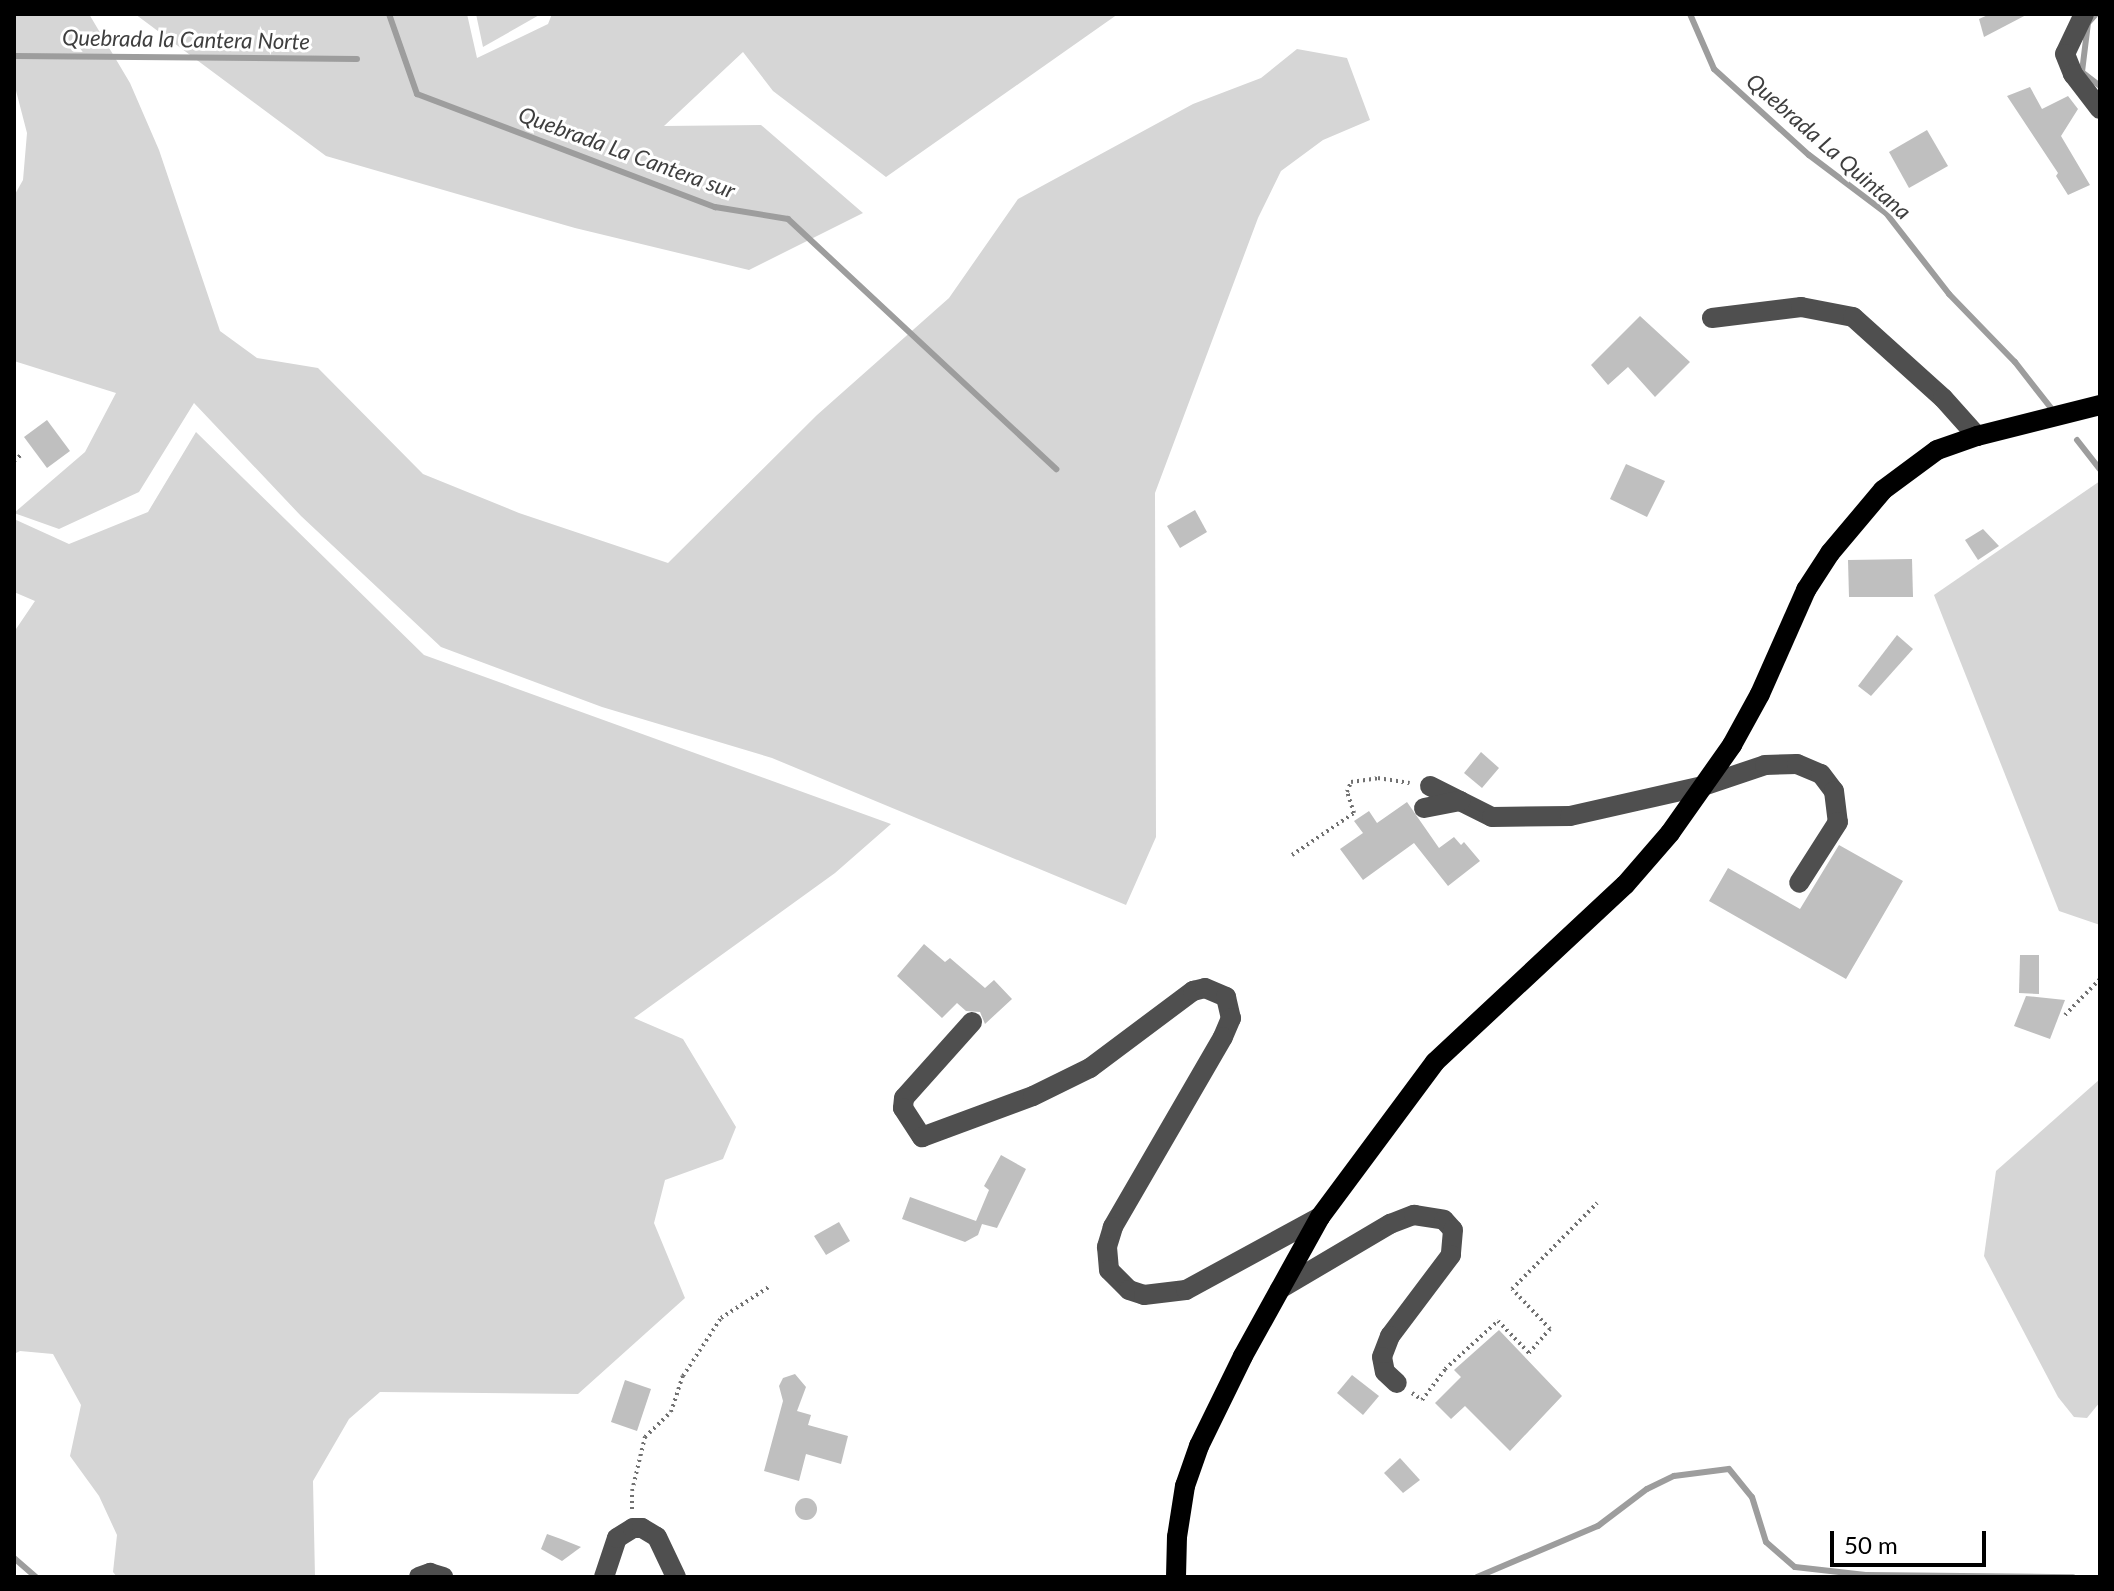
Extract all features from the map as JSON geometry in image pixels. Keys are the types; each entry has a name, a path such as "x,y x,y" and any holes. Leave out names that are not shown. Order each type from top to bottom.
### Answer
{"main road":[{"path":"1176,1577 1177,1537 1185,1486 1199,1446 1320,1217 1435,1062 1625,885 1670,833 1732,745 1760,694 1783,636 1830,553 1883,490 1937,450 1977,436 2100,405"}],"street":[{"path":"2084,14 2065,54 2073,74 2100,109"},
{"path":"1712,318 1801,307 1853,317 1943,398 1977,436"},
{"path":"1430,786 1492,817 1570,816 1703,786 1765,765 1797,764 1821,774 1834,791 1838,822 1799,883"},
{"path":"1424,808 1460,801"},
{"path":"972,1022 902,1103 924,1138 1033,1096 1090,1068 1193,991 1205,988 1226,997 1231,1018 1223,1037 1113,1227 1107,1247 1109,1270 1129,1290 1144,1295 1186,1290 1320,1217"},
{"path":"1280,1289 1390,1224 1414,1215 1444,1220 1453,1230 1451,1255 1390,1336 1382,1357 1385,1372 1397,1383"},
{"path":"604,1577 617,1538 633,1528 642,1528 657,1537 676,1577"},
{"path":"419,1577 430,1573 443,1577"}],"path":[{"path":"14,461 22,454"},
{"path":"1292,855 1354,813 1347,792 1351,782 1378,778 1430,786"},
{"path":"2065,1015 2069,1015 2100,979"},
{"path":"1397,1383 1422,1400 1445,1369 1498,1321 1529,1353 1550,1329 1512,1289 1597,1203"},
{"path":"633,1528 632,1491 645,1437 671,1412 683,1376 721,1318 769,1287"}],"shaded area":[{"path":"14,14 89,14 130,83 159,150 220,331 257,358 318,368 423,474 519,513 668,563 817,415 949,298 1018,199 1193,104 1261,78 1297,49 1347,58 1370,120 1323,140 1281,171 1258,218 1155,493 1156,837 1126,905 772,758 602,707 441,647 301,516 194,403 139,492 59,529 14,513 85,452 116,393 14,361 14,196 23,180 27,133 14,83"},
{"path":"135,14 467,14 477,58 548,24 552,14 1118,14 886,177 773,91 743,52 664,126 761,125 863,213 749,270 575,228 326,156"},
{"path":"476,14 541,14 483,47"},
{"path":"196,432 424,655 891,824 835,873 634,1018 683,1039 736,1127 723,1159 665,1180 654,1223 685,1298 578,1394 380,1392 349,1419 313,1481 315,1577 117,1577 113,1572 117,1535 99,1496 70,1456 81,1405 53,1354 20,1351 14,1354 14,632 35,601 14,592 14,519 69,544 148,512"},
{"path":"2100,481 2100,925 2059,911 1934,595"},
{"path":"2100,1079 2100,1402 2087,1418 2074,1417 2058,1397 1984,1256 1996,1171"}],"building":[{"path":"1990,14 2028,14 1984,37 1979,19"},
{"path":"2030,87 2042,109 2068,96 2078,109 2061,136 2090,185 2068,195 2056,176 2058,173 2007,96"},
{"path":"1927,130 1948,166 1909,188 1889,152"},
{"path":"1640,316 1690,362 1655,397 1628,367 1608,385 1591,365"},
{"path":"47,420 70,451 47,468 24,437"},
{"path":"1626,464 1665,481 1647,517 1610,499"},
{"path":"1195,510 1207,532 1180,548 1167,526"},
{"path":"1983,529 1999,546 1978,560 1965,540"},
{"path":"1912,559 1913,597 1849,597 1848,560"},
{"path":"1897,635 1913,649 1871,696 1858,686"},
{"path":"1481,752 1499,768 1482,788 1464,773"},
{"path":"1407,802 1439,848 1454,837 1461,845 1464,842 1480,861 1448,886 1414,843 1363,880 1340,849 1363,833 1354,821 1369,811 1377,823"},
{"path":"1839,845 1903,881 1846,979 1709,901 1728,868 1800,909"},
{"path":"924,944 945,962 950,958 985,988 994,980 1012,999 985,1024 980,1012 966,1011 957,1003 942,1018 897,976"},
{"path":"2020,955 2039,955 2039,994 2019,993"},
{"path":"2026,996 2065,1000 2050,1039 2014,1026"},
{"path":"1001,1155 1026,1169 997,1228 982,1224 978,1235 965,1242 902,1219 910,1197 976,1221 989,1190 984,1186"},
{"path":"839,1222 850,1241 826,1255 814,1236"},
{"path":"1499,1330 1562,1396 1510,1451 1465,1406 1451,1419 1435,1403 1461,1377 1454,1370"},
{"path":"795,1374 806,1387 797,1411 811,1415 808,1425 848,1436 841,1464 806,1454 799,1481 764,1471 783,1401 779,1386 783,1378"},
{"path":"1352,1375 1379,1396 1363,1415 1337,1393"},
{"path":"625,1380 651,1389 637,1431 611,1422"},
{"path":"1400,1458 1420,1480 1403,1493 1384,1473"},
{"path":"806,1498 814,1501 817,1509 814,1517 806,1520 798,1517 795,1509 798,1501"},
{"path":"547,1534 581,1547 562,1561 541,1549"}],"waterway":[{"name":"Quebrada La Cantera sur","path":"389,14 417,94 715,207 788,219 1056,469"},
{"name":"Quebrada La Quintana","path":"1690,14 1714,69 1809,155 1886,213 1949,294 2015,362 2051,408"},
{"path":"2096,14 2088,23 2082,72 2100,86"},
{"name":"Quebrada la Cantera Norte","path":"14,56 357,59"},
{"name":"Quebrada La Quintana","path":"2077,440 2100,469"},
{"path":"1477,1577 1598,1526 1647,1489 1674,1476 1729,1469 1752,1497 1766,1542 1795,1567 1866,1575 2073,1577"},
{"path":"14,1558 36,1577"}]}
